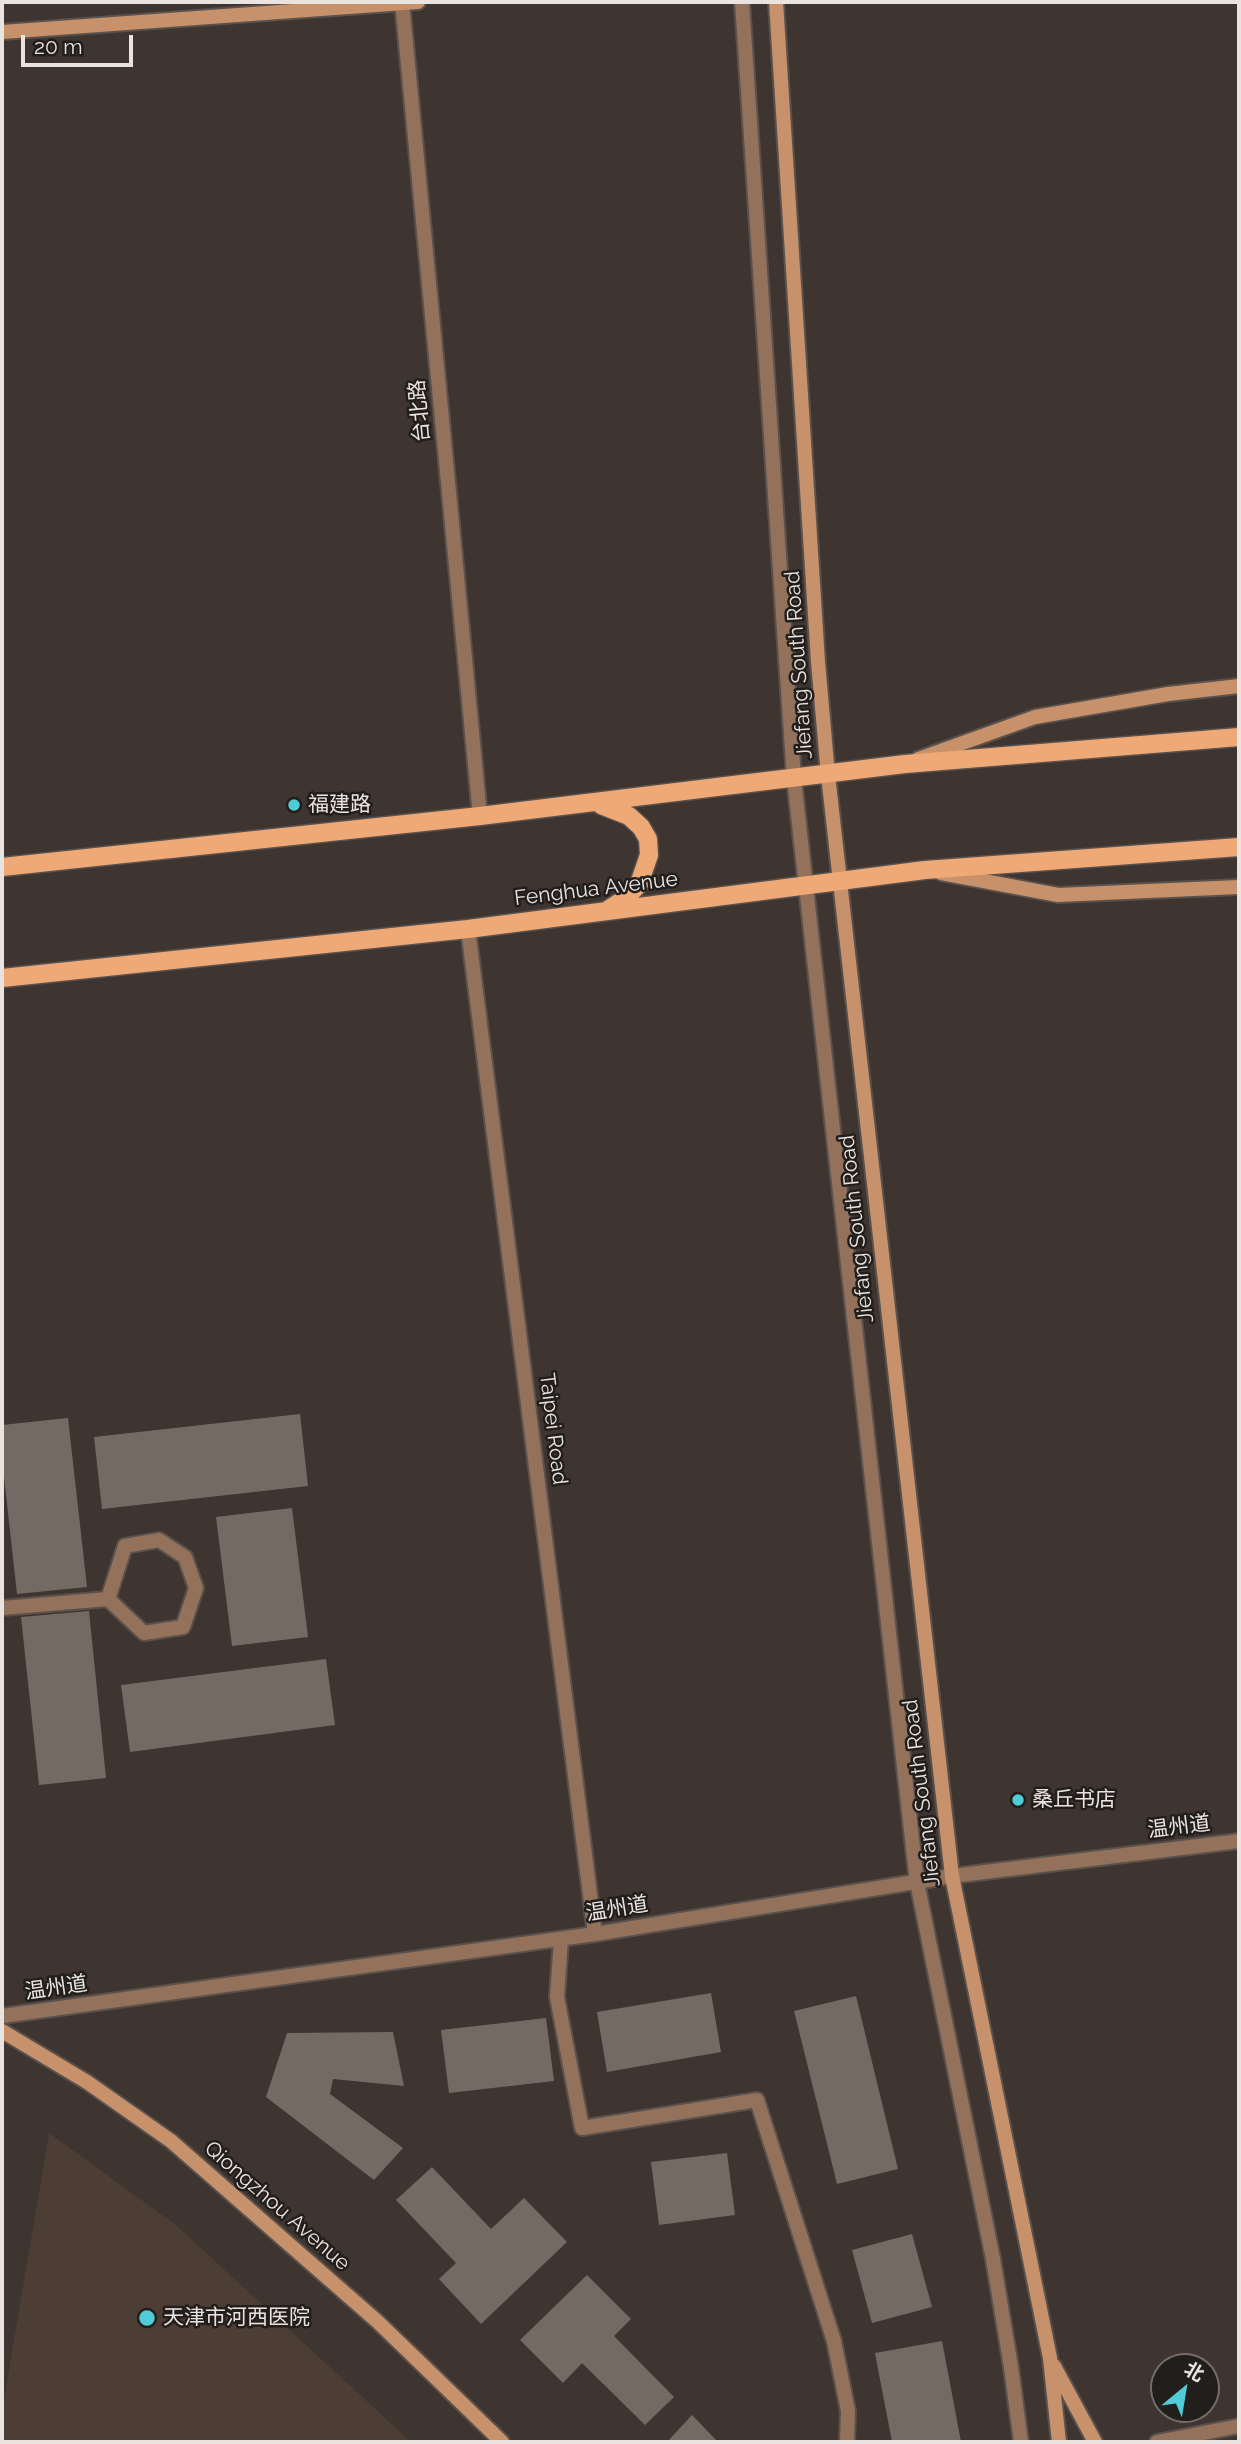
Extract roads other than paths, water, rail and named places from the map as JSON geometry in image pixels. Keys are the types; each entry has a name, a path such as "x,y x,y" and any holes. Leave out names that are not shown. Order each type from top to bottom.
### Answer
{"main road":[{"path":"2,32 418,2"},
{"name":"Jiefang South Road","path":"776,2 818,662 828,775 952,1876 1050,2358 1059,2442"},
{"path":"905,764 1035,717 1168,694 1239,686"},
{"path":"2,867 480,816 905,764 1239,737"},
{"path":"584,804 603,805 629,816 641,827 648,839 649,855 639,884 626,898 605,911"},
{"name":"Fenghua Avenue","path":"2,978 468,929 925,870 1239,847"},
{"path":"925,870 1058,895 1239,887"},
{"name":"Qiongzhou Avenue","path":"2,2031 87,2082 171,2141 378,2322 502,2442"},
{"path":"1050,2358 1095,2442"}],"street":[{"name":"Jiefang South Road","path":"742,2 794,779 917,1882 993,2259 1021,2442"},
{"name":"台北路","path":"402,3 480,816"},
{"name":"Taipei Road","path":"468,929 595,1934"},
{"path":"2,1608 108,1599 144,1633 183,1627 196,1588 185,1557 159,1540 125,1546 108,1599"},
{"name":"温州道","path":"2,2016 595,1934 952,1876 1239,1841"},
{"path":"561,1939 557,1997 582,2128 757,2100 834,2341 848,2411 847,2442"},
{"path":"1157,2442 1239,2426"}],"place":[{"name":"福建路","path":"294,805"},
{"name":"桑丘书店","path":"1018,1800"},
{"name":"天津市河西医院","path":"147,2318"}]}
